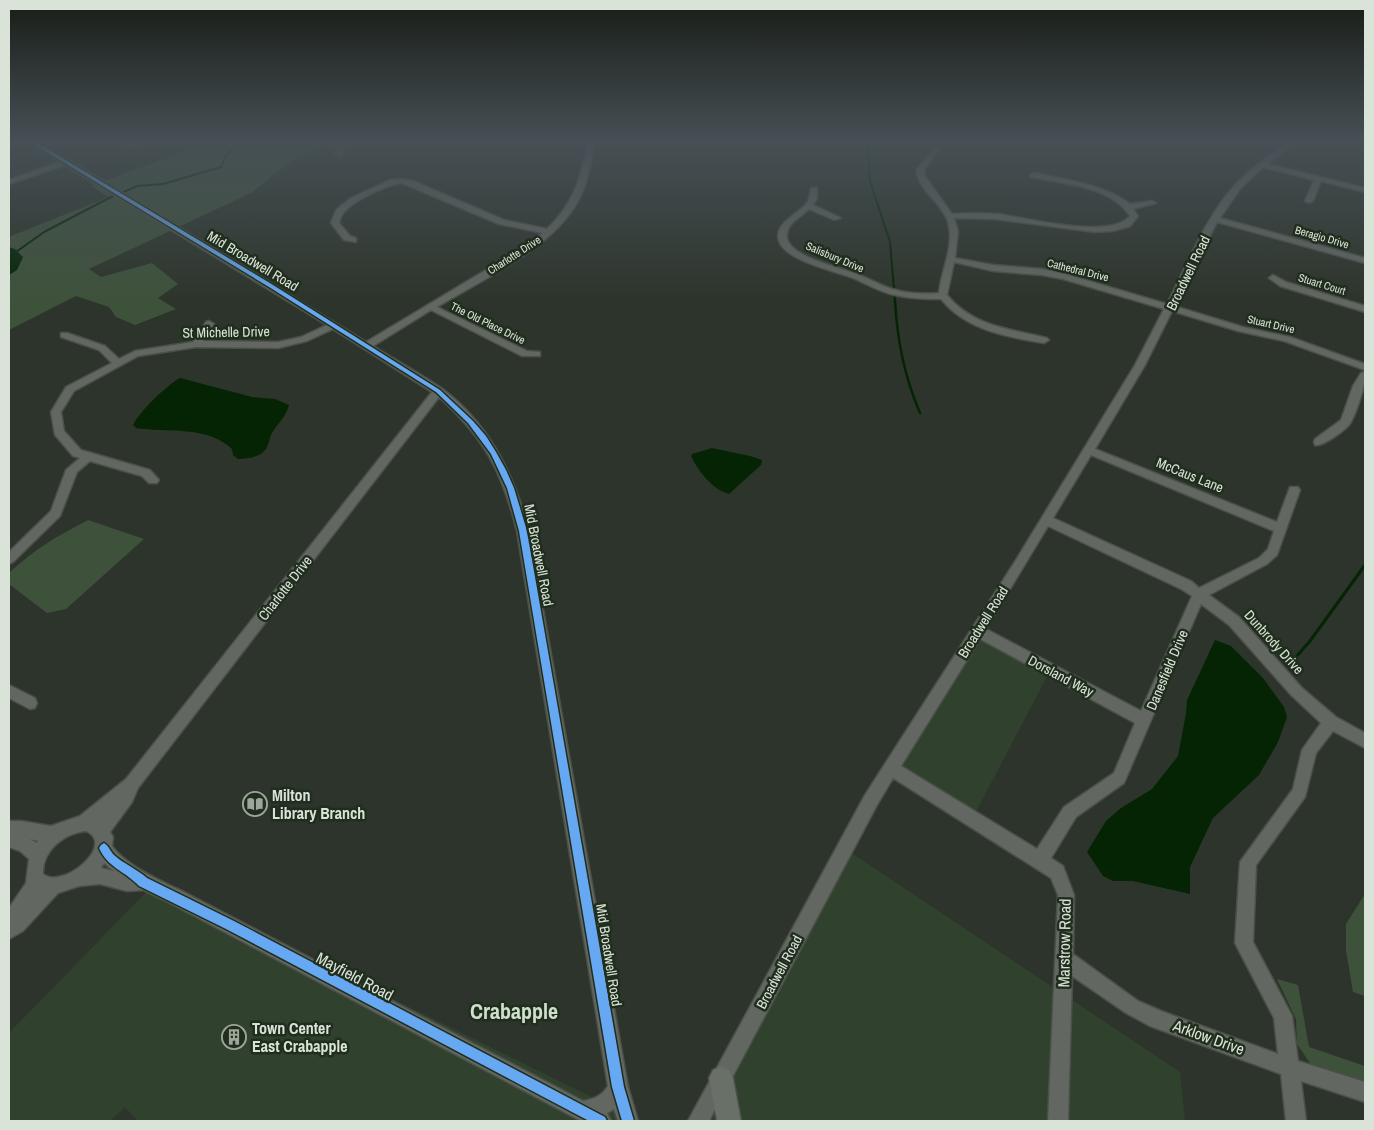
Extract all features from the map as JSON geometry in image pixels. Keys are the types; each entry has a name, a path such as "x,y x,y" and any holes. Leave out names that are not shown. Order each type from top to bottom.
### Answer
{"main road":[{"path":"721,1078 729,1121"}],"street":[{"name":"Mid Broadwell Road","path":"120,195 334,325 438,391 462,412 484,436 502,467 516,501 523,531 562,750 618,1087 628,1121"},
{"path":"353,240 347,238 337,226 335,219 339,212 354,200 365,195"},
{"path":"438,195 502,222 549,232"},
{"name":"Charlotte Drive","path":"366,346 508,260 549,232 568,211 578,195"},
{"path":"815,195 809,206 837,218"},
{"path":"934,195 950,216 953,224 954,239 944,280 944,296 960,313 978,323 1024,337 1044,340"},
{"path":"950,216 1001,217 1108,230 1130,224 1134,216 1129,207 1110,195"},
{"name":"Broadwell Road","path":"698,1121 850,839 891,768 1046,520 1140,365 1215,219 1232,195"},
{"path":"1309,201 1312,195"},
{"path":"1129,207 1152,203"},
{"name":"Salisbury Drive","path":"809,206 789,222 782,236 787,246 799,255 893,292 914,296 944,296"},
{"name":"Beragio Drive","path":"1215,219 1365,261"},
{"name":"Cathedral Drive","path":"949,259 993,268 1059,275 1170,308"},
{"name":"Stuart Court","path":"1273,278 1283,284 1365,309"},
{"name":"The Old Place Drive","path":"430,307 525,354 537,354"},
{"name":"Stuart Drive","path":"1170,308 1241,329 1287,339 1365,367"},
{"path":"196,344 210,324"},
{"name":"St Michelle Drive","path":"153,480 146,473 77,453 59,432 56,412 70,389 135,354 196,344 278,345 304,339 334,325"},
{"path":"64,335 102,348 118,363"},
{"path":"1319,442 1346,422 1358,386 1365,375"},
{"name":"Charlotte Drive","path":"83,823 94,819 122,788 131,784 438,391"},
{"name":"McCaus Lane","path":"1088,450 1280,528"},
{"path":"9,559 56,514 72,470 89,456"},
{"path":"1199,594 1263,561 1273,552 1294,490"},
{"name":"Dunbrody Drive","path":"1046,520 1186,585 1234,621 1297,692 1331,722 1365,740"},
{"name":"Danesfield Drive","path":"1040,860 1070,812 1119,778 1199,594"},
{"name":"Dorsland Way","path":"977,631 1145,721"},
{"path":"9,691 30,703"},
{"path":"1296,1121 1283,1016 1244,943 1248,862 1300,792 1310,750 1331,722"},
{"name":"Marstrow Road","path":"891,768 1057,872 1066,896 1058,1121"},
{"name":"Charlotte Drive","path":"103,840 110,817 130,792 131,784"},
{"path":"9,829 14,828 40,835 50,835 83,823 95,825 103,840 90,869 79,878 54,886 46,885 36,877"},
{"path":"37,859 46,843 60,831"},
{"path":"9,839 29,847 36,853 37,859 35,885 9,923"},
{"name":"Mayfield Road","path":"103,840 112,862 136,874 143,882 230,925 602,1121"},
{"name":"Mayfield Road","path":"79,878 100,876 127,883 143,882"},
{"path":"9,930 54,886"},
{"name":"Arklow Drive","path":"1064,959 1132,1007 1158,1019 1288,1067 1365,1092"},
{"path":"582,1111 600,1107 607,1103 618,1087"}],"shaded area":[{"path":"105,195 247,195 89,269 101,277 152,263 178,284 158,298 176,309 135,325 116,317 109,307 76,296 9,330 9,240 11,236 109,197"},
{"path":"9,247 15,249 23,257 17,270 9,275"},
{"path":"180,378 252,397 275,399 289,405 288,409 272,433 266,449 259,455 249,458 238,459 233,455 232,449 222,441 211,436 186,431 136,428 133,425 147,406 168,386"},
{"path":"712,448 762,460 761,465 729,494 723,492 707,479 691,456 692,454"},
{"path":"88,520 144,539 66,609 47,613 9,584 9,573 27,557 57,537"},
{"path":"978,631 1051,669 969,825 886,775"},
{"path":"1215,640 1231,646 1263,678 1284,707 1287,717 1278,742 1259,775 1213,818 1190,867 1190,894 1133,881 1113,881 1103,876 1087,852 1106,821 1121,808 1152,789 1178,756 1187,700"},
{"path":"841,846 1180,1072 1185,1121 686,1121"},
{"path":"156,882 640,1121 138,1121 125,1107 110,1121 9,1121 9,1033"},
{"path":"1365,894 1365,996 1353,992 1346,950 1346,924"},
{"path":"1277,979 1298,985 1309,1047 1365,1066 1365,1083 1312,1066 1297,1044 1296,1019"}],"waterway":[{"path":"875,195 890,242 895,301"},
{"path":"9,257 44,232 113,196"},
{"path":"895,300 902,358 920,413"},
{"path":"1295,658 1310,641 1365,565"}],"cycle path":[{"path":"120,195 271,286 438,391 471,422 494,453 511,488 523,531 618,1087 628,1121"},
{"path":"104,848 111,859 143,882 230,925 601,1121"}],"place":[{"name":"Milton Library Branch","path":"255,804"},
{"name":"Town Center East Crabapple","path":"234,1037"}],"district":[{"name":"Crabapple","path":"514,1011"}]}
